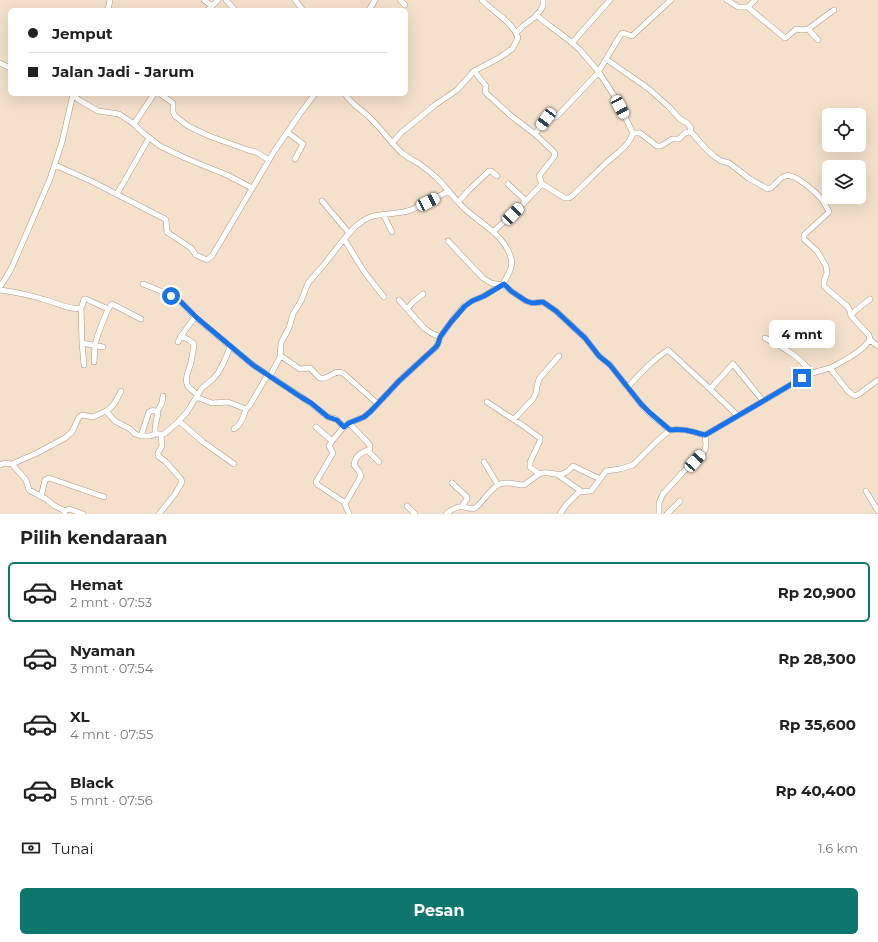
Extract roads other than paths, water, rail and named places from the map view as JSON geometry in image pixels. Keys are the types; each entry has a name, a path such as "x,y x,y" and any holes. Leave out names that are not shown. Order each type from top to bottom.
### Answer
{"street":[{"path":"204,0 210,8 218,0"},
{"path":"226,0 233,8"},
{"path":"295,0 301,8"},
{"path":"400,0 405,5"},
{"path":"392,143 402,132 435,105 457,90 474,72 512,49 518,40 516,33 508,22 482,0"},
{"path":"516,33 536,15 543,6 543,0"},
{"path":"572,43 610,0"},
{"path":"535,134 546,119 556,117 568,106 598,71 621,34 624,33 632,36 671,0"},
{"path":"727,0 738,7 748,7 785,38 796,28 801,30 808,29 834,10"},
{"path":"748,7 755,0"},
{"path":"474,72 486,86 485,92 555,153 539,176 542,184 563,197 567,198 572,196 603,165 619,153 630,140 633,133 615,97 598,71 580,50 536,15"},
{"path":"808,29 818,40"},
{"path":"606,59 640,82 665,103 680,119 687,123 691,128 690,132 719,160 729,163 750,179 768,189 783,177 788,175 807,185 815,192 823,201 829,212 804,236 804,238 817,251 826,266 827,273 824,286 847,306 851,316 868,335 870,340 878,346"},
{"path":"0,287 12,268 45,192 55,165 65,129 72,96"},
{"path":"74,96 98,111 119,114 134,124 160,146 227,175 252,188"},
{"path":"134,124 153,96"},
{"path":"163,96 173,103 173,112 176,118 188,126 209,136 256,152 269,160"},
{"path":"55,165 117,194 165,219 167,232 191,248 197,256 206,260 212,256 269,160 313,96"},
{"path":"346,96 370,118 392,143 406,156 420,164 436,177 465,209 493,232 504,243 512,259 511,267 503,284 465,306 440,337 436,347 396,384 364,417 349,423 332,440 329,446 333,453 316,482 318,485 341,499 349,514"},
{"path":"287,132 303,144 295,159"},
{"path":"633,133 640,133 653,144 661,146 671,139 678,139 690,132"},
{"path":"117,194 149,138"},
{"path":"458,202 489,171 496,176"},
{"path":"508,184 526,201"},
{"path":"493,232 542,184"},
{"path":"234,429 238,426 246,410 280,356 281,343 290,328 293,314 301,301 308,283 349,233 364,220 373,216 411,210 449,191"},
{"path":"322,201 349,233"},
{"path":"383,214 392,232"},
{"path":"344,239 365,273 384,296"},
{"path":"448,241 483,278 491,283 503,284 526,301 532,303 543,302 556,311 582,335 599,356 610,365 649,412 670,430"},
{"path":"143,284 179,300 195,317 253,365 306,400 328,417 337,420 344,427"},
{"path":"0,290 14,292 75,309 81,307"},
{"path":"407,310 412,303 423,294"},
{"path":"84,365 81,307 84,300 86,299 108,309"},
{"path":"851,316 870,299"},
{"path":"399,300 424,328 440,337"},
{"path":"94,362 95,345 98,334 108,309 112,304 141,319"},
{"path":"178,342 195,317"},
{"path":"181,336 194,344 186,383 189,389 194,391 197,396 212,403 228,402 246,410"},
{"path":"765,338 794,355 805,364 812,373"},
{"path":"462,506 470,508 476,507 498,485 506,483 524,485 539,474 546,472 558,475 581,491 591,491 606,471 632,465 670,430 686,430 705,435 802,378 812,373 830,368 849,358 864,348 870,340"},
{"path":"82,343 103,347"},
{"path":"106,411 115,421 130,429 135,434 149,436 168,432 187,412 202,387 218,374 231,347"},
{"path":"628,387 645,368 668,350 738,416"},
{"path":"280,356 300,369 310,368 321,378 339,371 378,404"},
{"path":"514,420 533,399 540,379 559,356"},
{"path":"710,389 733,364 763,401"},
{"path":"830,368 847,390 853,395 857,395 878,380"},
{"path":"0,465 12,464 65,438 72,432 81,415 93,416 111,408 120,391"},
{"path":"159,514 175,494 182,482 166,462 158,456 162,446 159,434 155,429 157,412 162,403 163,396"},
{"path":"487,402 540,438 530,462 530,466 539,474"},
{"path":"141,436 149,412 152,410 157,412"},
{"path":"179,421 203,442 234,464"},
{"path":"349,423 369,444 371,454 380,462"},
{"path":"316,427 332,440"},
{"path":"659,514 659,503 663,494 705,450 705,435"},
{"path":"345,504 361,476 359,471 354,466 355,460 360,454 369,450"},
{"path":"484,462 498,485"},
{"path":"12,464 26,480 29,490 65,512 69,508 82,514"},
{"path":"558,475 565,473 574,466 600,480"},
{"path":"41,497 45,480 49,478 104,497"},
{"path":"446,514 454,512 462,506 467,499 467,497 452,483"},
{"path":"560,514 570,501 581,491"},
{"path":"866,491 878,510"},
{"path":"667,514 680,501"},
{"path":"407,506 415,514"}]}
